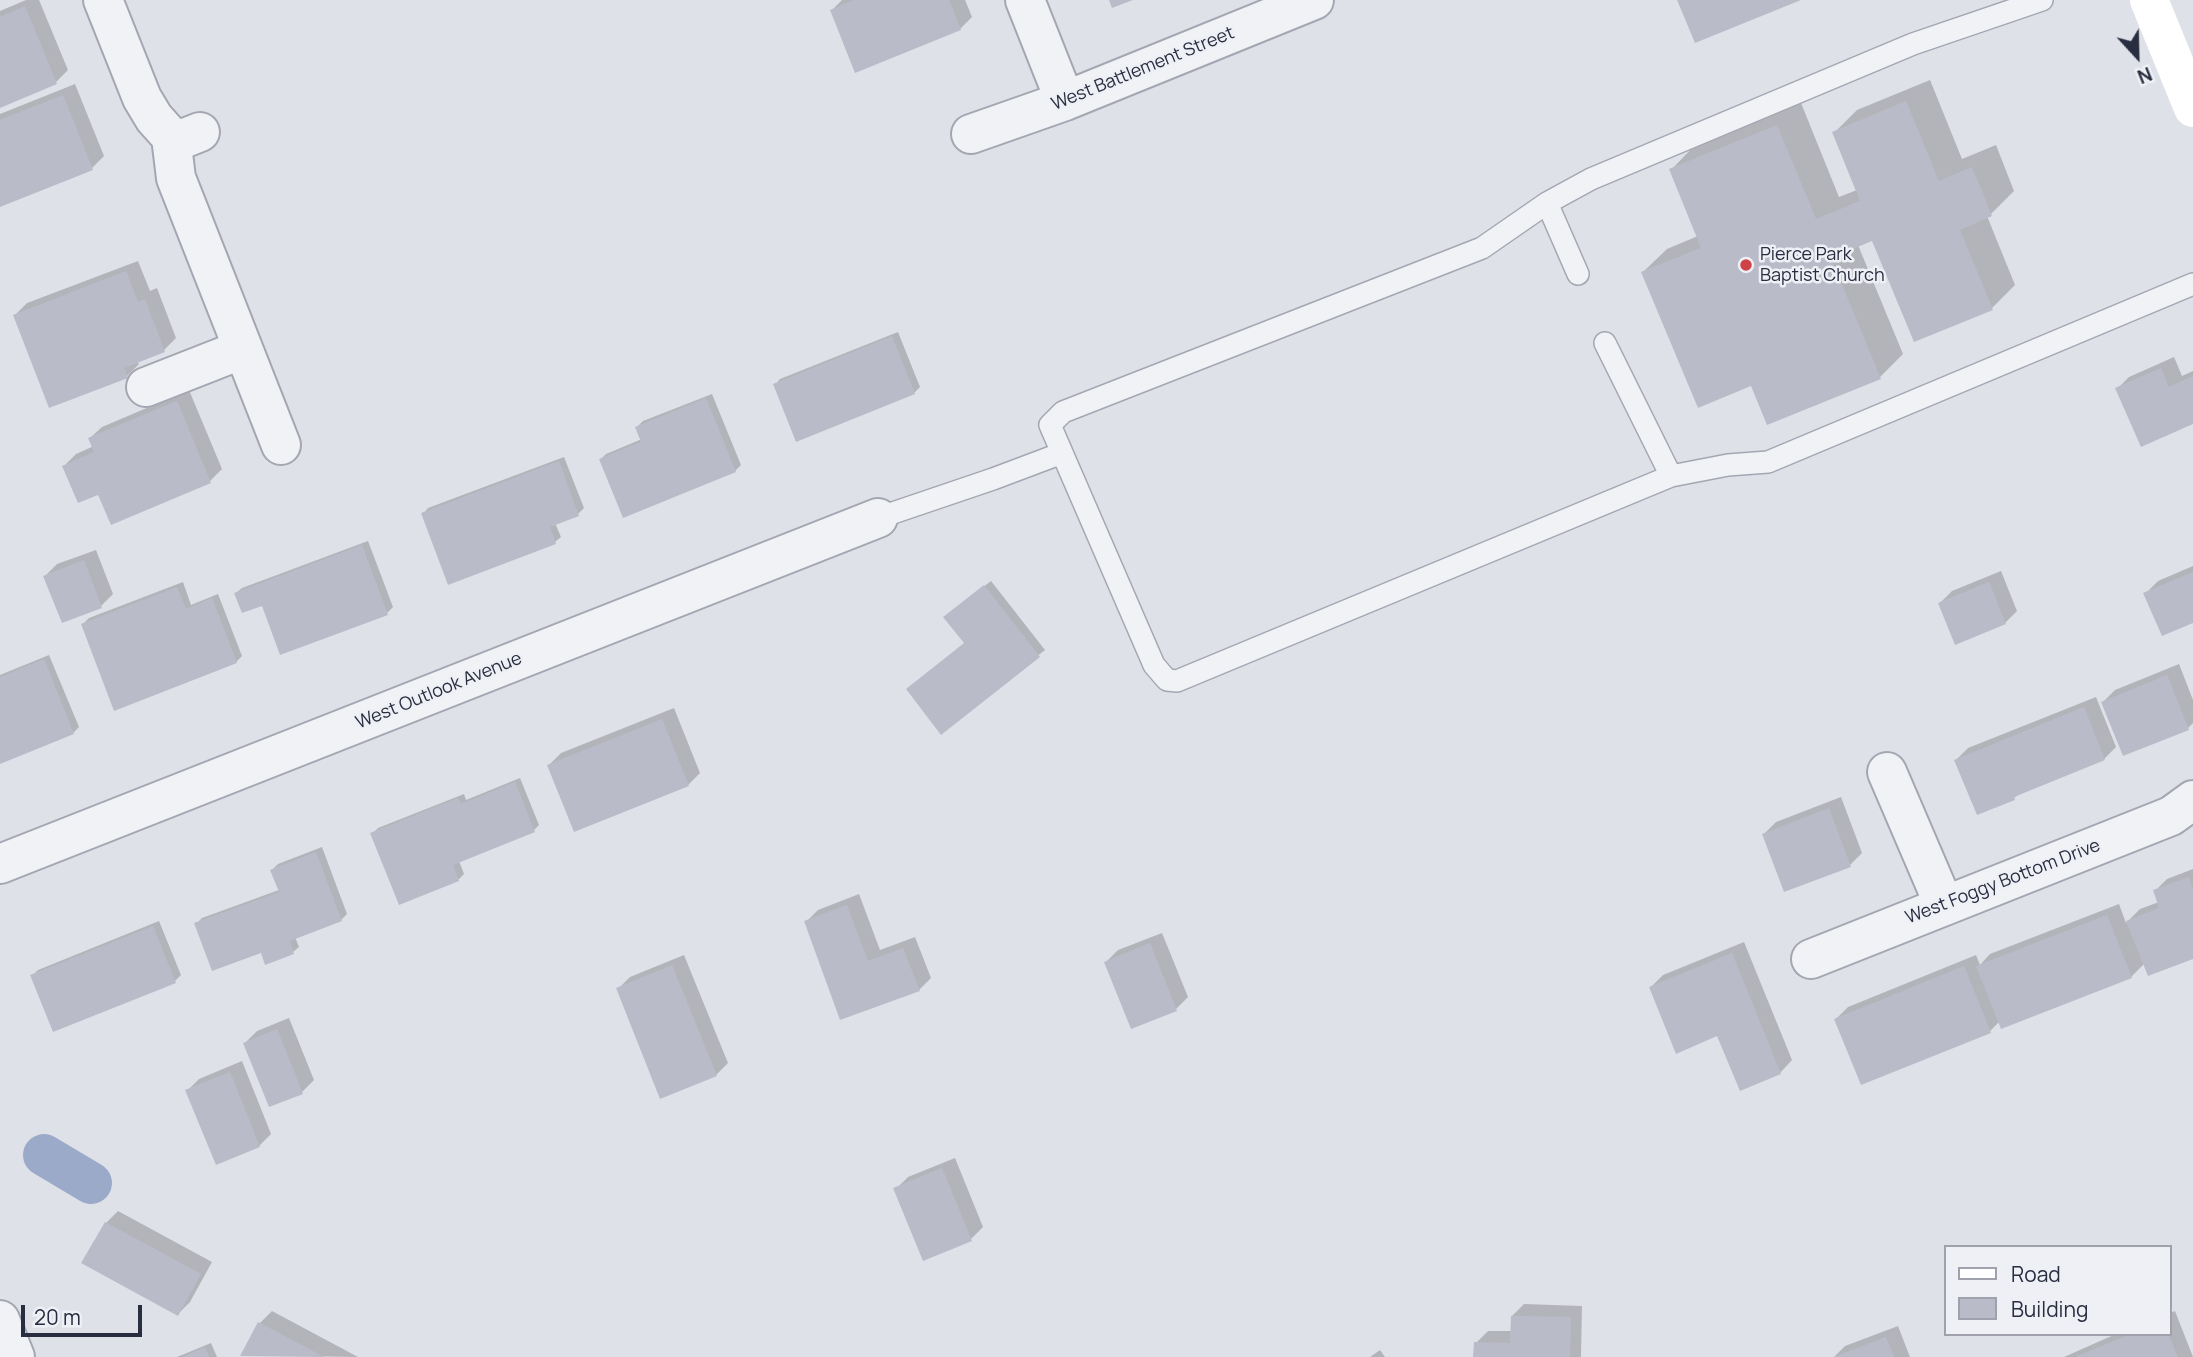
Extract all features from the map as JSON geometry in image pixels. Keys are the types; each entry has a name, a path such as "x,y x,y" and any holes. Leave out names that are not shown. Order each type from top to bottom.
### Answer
{"street":[{"path":"103,0 142,98 154,118 186,134 176,178 281,445"},
{"path":"1025,0 1066,102"},
{"name":"West Battlement Street","path":"971,134 1066,102 1314,0"},
{"path":"2149,0 2193,106"},
{"path":"146,387 243,349"},
{"name":"West Outlook Avenue","path":"0,864 878,519"},
{"path":"1887,772 1944,905"},
{"name":"West Foggy Bottom Drive","path":"1811,959 2171,816 2193,800"},
{"path":"0,1320 15,1357"}],"lane":[{"path":"2042,0 1913,44 1591,180 1547,203 1482,248 1063,412 1050,425 1154,665 1167,680 1177,681 1671,476 1728,465 1768,463 2193,284"},
{"path":"1547,203 1578,274"},
{"path":"1605,343 1671,476"},
{"path":"878,519 1062,453"}],"building":[{"path":"854,0 949,0 961,30 855,73 830,10"},
{"path":"1109,0 1133,0 1112,8"},
{"path":"1677,0 1801,0 1695,43"},
{"path":"25,6 57,84 0,108 0,17"},
{"path":"63,95 93,170 0,207 0,120"},
{"name":"Pierce Park Baptist Church","path":"1906,101 1939,181 1972,167 1992,216 1960,230 1993,310 1914,342 1872,241 1831,258 1881,379 1767,425 1751,386 1698,408 1641,272 1701,248 1669,169 1777,125 1816,219 1860,201 1832,132"},
{"path":"126,271 138,302 145,299 165,352 124,368 128,378 49,408 13,315"},
{"path":"892,336 915,394 796,442 773,384"},
{"path":"2161,368 2169,387 2193,376 2193,424 2141,447 2115,388"},
{"path":"706,398 736,472 623,518 599,459 641,442 635,427"},
{"path":"177,401 211,483 111,525 98,495 78,503 62,466 94,452 88,438"},
{"path":"559,461 579,516 550,527 556,544 448,585 421,513"},
{"path":"362,545 388,615 280,655 262,606 242,613 234,593"},
{"path":"84,560 102,608 62,623 43,576"},
{"path":"2193,572 2193,623 2162,636 2143,593"},
{"path":"1989,582 2006,624 1955,645 1938,603"},
{"path":"984,585 1040,657 941,735 906,689 964,643 943,617"},
{"path":"177,587 186,609 212,598 237,663 114,711 81,624"},
{"path":"44,659 74,734 0,764 0,677"},
{"path":"2167,675 2189,730 2123,756 2101,702"},
{"path":"2084,707 2105,760 1977,815 1954,760"},
{"path":"662,719 689,786 574,832 547,765"},
{"path":"515,782 535,832 453,865 459,881 399,905 370,833 458,798 461,804"},
{"path":"1829,808 1851,867 1784,892 1762,834"},
{"path":"316,852 342,921 290,941 294,954 265,965 261,953 212,971 194,923 279,892 270,870"},
{"path":"2189,877 2193,889 2193,959 2148,976 2126,921 2159,908 2153,890"},
{"path":"847,905 868,961 903,948 920,991 840,1020 804,921"},
{"path":"2107,915 2132,978 2001,1029 1976,966"},
{"path":"153,926 176,983 53,1032 30,975"},
{"path":"1150,943 1177,1011 1131,1029 1104,962"},
{"path":"1732,953 1781,1074 1740,1091 1717,1036 1676,1054 1649,987"},
{"path":"672,965 717,1076 660,1099 616,988"},
{"path":"1964,966 1991,1033 1861,1085 1834,1019"},
{"path":"277,1029 303,1094 269,1107 243,1043"},
{"path":"230,1072 260,1147 216,1165 185,1090"},
{"path":"942,1168 972,1241 923,1261 893,1188"},
{"path":"105,1222 201,1274 178,1316 81,1263"},
{"path":"1511,1316 1571,1317 1570,1357 1473,1357 1474,1342 1510,1343"},
{"path":"258,1322 324,1357 240,1356"},
{"path":"2126,1336 2169,1336 2178,1357 2075,1357"},
{"path":"1886,1337 1894,1357 1834,1357"},
{"path":"205,1347 209,1357 182,1357"}],"waterway":[{"path":"44,1155 91,1183"}],"place":[{"name":"Pierce Park Baptist Church","path":"1746,265"}]}
